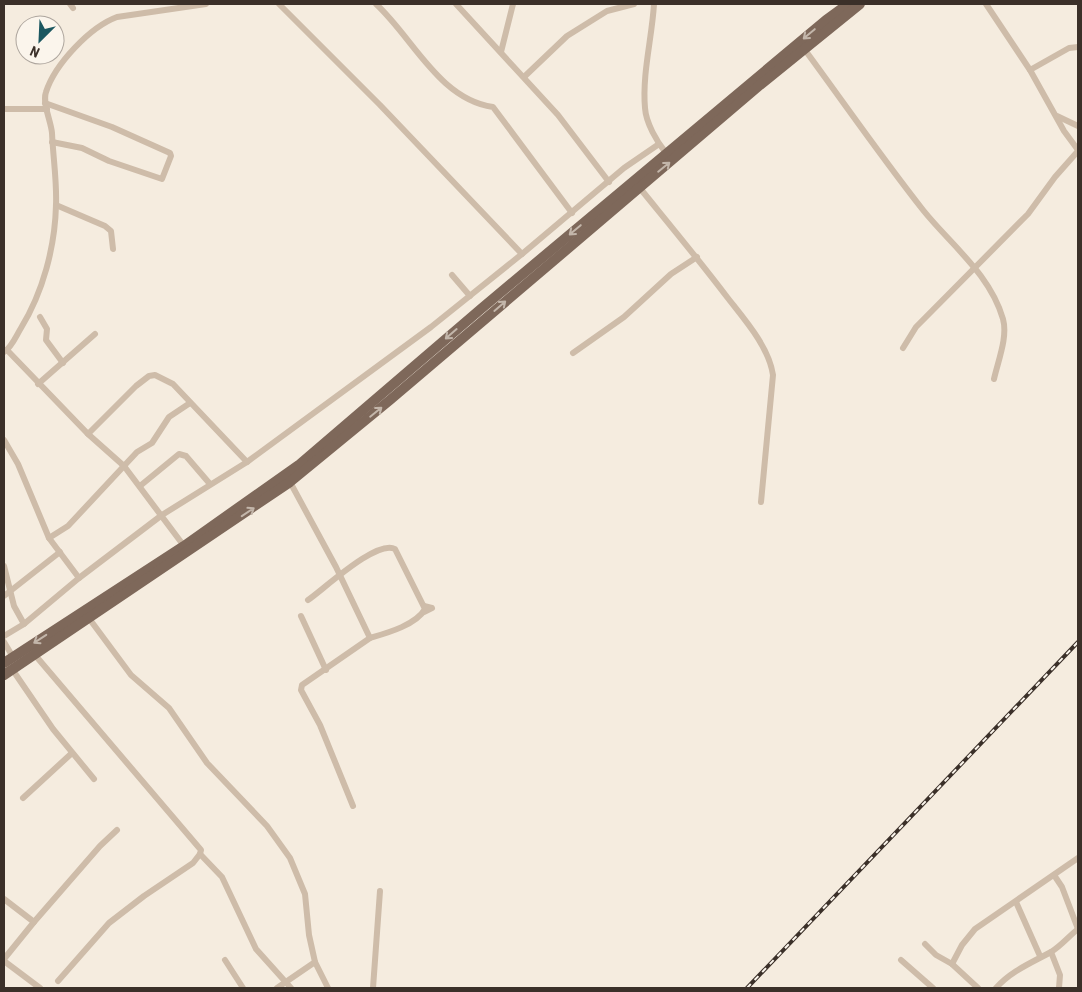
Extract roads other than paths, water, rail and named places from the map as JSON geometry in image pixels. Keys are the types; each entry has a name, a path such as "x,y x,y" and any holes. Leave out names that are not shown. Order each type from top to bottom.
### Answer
{"main road":[{"path":"6,669 13,657 184,546 300,464 666,154 848,4"},
{"path":"6,669 34,655 290,482 390,400 760,85 860,4"},
{"path":"384,392 390,400"}],"street":[{"path":"184,546 124,466 88,434 5,351 31,312 39,292 53,236 56,205 51,122 46,106 45,94 63,63 74,49 106,22 117,17 206,4"},
{"path":"279,4 380,105 522,254"},
{"path":"376,4 400,30 417,53 458,93 481,106 493,108 572,213"},
{"path":"456,4 558,115 609,182"},
{"path":"501,52 513,4"},
{"path":"524,77 567,36 607,11 634,4"},
{"path":"654,4 645,87 645,110 658,144 666,154"},
{"path":"903,348 916,327 1028,214 1055,177 1078,150 1064,131 1030,70 986,4"},
{"path":"1030,70 1069,48 1078,47"},
{"path":"805,50 922,209 956,249 976,268 994,296 1004,321 1004,339 994,379"},
{"path":"4,109 46,106 112,128 170,153 171,156 162,179 109,161 82,148 52,142"},
{"path":"1057,116 1078,126"},
{"path":"4,636 24,624 79,578 162,515 247,462 470,296 658,144"},
{"path":"639,187 697,257 748,325 772,363 773,375 761,502"},
{"path":"56,205 105,226 111,232 114,242 113,249"},
{"path":"573,353 591,338 624,317 671,274 697,257"},
{"path":"452,275 470,296"},
{"path":"40,317 47,329 46,340 63,363"},
{"path":"38,384 95,334"},
{"path":"88,434 136,386 149,376 156,375 173,384 247,462"},
{"path":"49,538 68,526 137,452 152,443 169,417 190,402"},
{"path":"4,440 18,464 49,538 79,578"},
{"path":"140,486 179,454 186,456 210,484"},
{"path":"290,482 370,638"},
{"path":"308,600 339,575 382,548 390,547 395,549 424,609 390,632 370,638 302,685 301,694 320,725 353,806"},
{"path":"4,596 60,552"},
{"path":"4,566 14,606 24,624"},
{"path":"301,616 326,670"},
{"path":"88,617 131,675 169,708 207,763 267,826 286,852 305,894 309,935 315,962 328,988"},
{"path":"4,642 13,657"},
{"path":"34,655 194,839 201,850 193,863 144,896 109,923 58,980"},
{"path":"6,669 94,780"},
{"path":"23,798 72,753"},
{"path":"40,988 4,960 34,922 100,846 117,830"},
{"path":"200,854 222,877 256,949 289,985"},
{"path":"952,964 962,945 975,929 1078,858"},
{"path":"996,988 1004,978 1040,956 1051,952 1078,929 1062,887 1054,874"},
{"path":"373,988 380,891"},
{"path":"4,899 34,922"},
{"path":"1016,902 1040,956"},
{"path":"925,944 936,955 952,964 978,988"},
{"path":"1051,952 1060,975 1059,988"},
{"path":"225,960 243,988"},
{"path":"901,960 933,988"},
{"path":"277,988 289,985 315,962"}],"railway":[{"path":"747,988 1078,642"}]}
